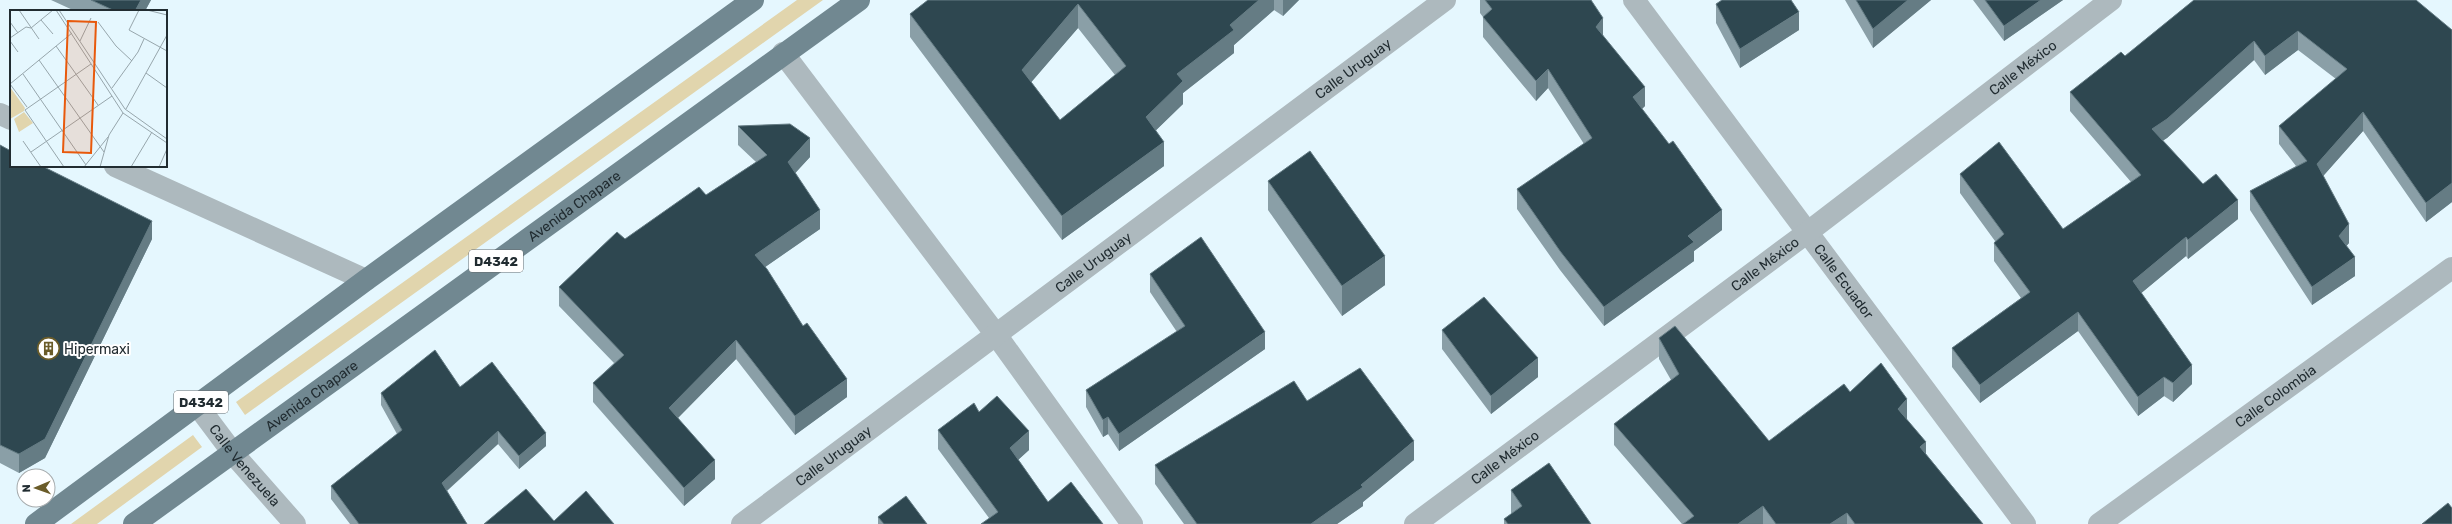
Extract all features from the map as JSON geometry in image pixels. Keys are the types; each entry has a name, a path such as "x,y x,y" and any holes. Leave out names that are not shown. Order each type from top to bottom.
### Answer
{"main road":[{"name":"D4342","path":"36,524 366,280 753,0"},
{"name":"Avenida Chapare","path":"134,524 783,53 859,0"}],"street":[{"name":"Calle Uruguay","path":"742,524 997,336 1445,0"},
{"name":"Calle Ecuador","path":"1634,0 2025,524"},
{"name":"Calle México","path":"1415,524 1808,232 2111,0"},
{"path":"783,53 997,336 1132,524"},
{"path":"0,114 10,119"},
{"path":"117,167 366,280"},
{"name":"Calle Colombia","path":"2099,524 2452,268"},
{"name":"Calle Venezuela","path":"197,405 232,453 295,524"}],"shaded area":[{"path":"797,0 823,0 245,415 236,402"},
{"path":"193,435 202,447 97,524 71,524"}],"building":[{"path":"91,0 141,0 136,10 113,10"},
{"path":"928,0 1259,0 1230,25 1234,30 1177,74 1183,81 1146,117 1164,142 1062,216 910,14","holes":["1078,4 1126,66 1060,120 1022,70"]},
{"path":"1485,0 1591,0 1603,18 1596,27 1645,87 1633,97 1669,144 1673,141 1722,210 1688,236 1694,242 1604,307 1560,251 1517,189 1592,138 1548,69 1536,81 1483,17 1492,9"},
{"path":"1722,0 1791,0 1799,12 1740,49 1716,4"},
{"path":"1856,0 1908,0 1873,29"},
{"path":"1985,0 2041,0 2004,26"},
{"path":"2194,0 2416,0 2452,30 2452,183 2426,203 2363,112 2317,164 2349,224 2339,236 2355,257 2312,287 2250,191 2307,161 2279,126 2347,69 2298,31 2265,56 2254,41 2167,119 2152,129 2203,184 2216,174 2238,200 2188,240 2186,237 2133,281 2192,365 2173,383 2164,377 2138,397 2078,312 1980,385 1952,348 2030,292 1994,243 2004,234 1960,174 1999,142 2063,229 2141,175 2070,92 2121,52 2125,56"},
{"path":"790,124 810,138 788,162 820,210 755,255 767,269 803,326 807,323 847,379 795,416 736,340 669,408 715,460 684,488 593,383 624,355 559,287 617,232 625,239 699,187 706,195 767,155 738,126"},
{"name":"Hipermaxi","path":"0,145 10,150 10,167 44,167 152,221 45,439 19,454 0,445"},
{"path":"1310,151 1385,256 1342,286 1268,181"},
{"path":"1201,237 1265,332 1119,434 1108,417 1103,420 1086,390 1185,326 1150,274"},
{"path":"1484,297 1538,358 1491,396 1442,330"},
{"path":"1675,326 1769,441 1844,384 1850,392 1881,363 1907,399 1898,409 1926,442 1920,447 1983,524 1855,524 1847,513 1830,524 1776,524 1763,506 1738,524 1683,524 1694,516 1614,424 1679,374 1659,338"},
{"path":"435,350 460,387 492,362 546,433 519,456 498,431 442,483 467,524 359,524 331,486 402,430 381,393"},
{"path":"1360,368 1414,441 1361,485 1363,487 1311,524 1197,524 1155,465 1294,381 1307,401"},
{"path":"997,396 1029,431 1010,448 1048,502 1071,482 1103,524 981,524 998,512 938,430 974,403 979,412"},
{"path":"1549,463 1591,524 1508,524 1504,519 1522,506 1511,490"},
{"path":"526,489 554,521 586,491 614,524 484,524"},
{"path":"906,496 927,524 884,524 878,517"},
{"path":"2448,503 2452,508 2452,524 2422,524"}],"place":[{"name":"Hipermaxi","path":"49,349"}]}
